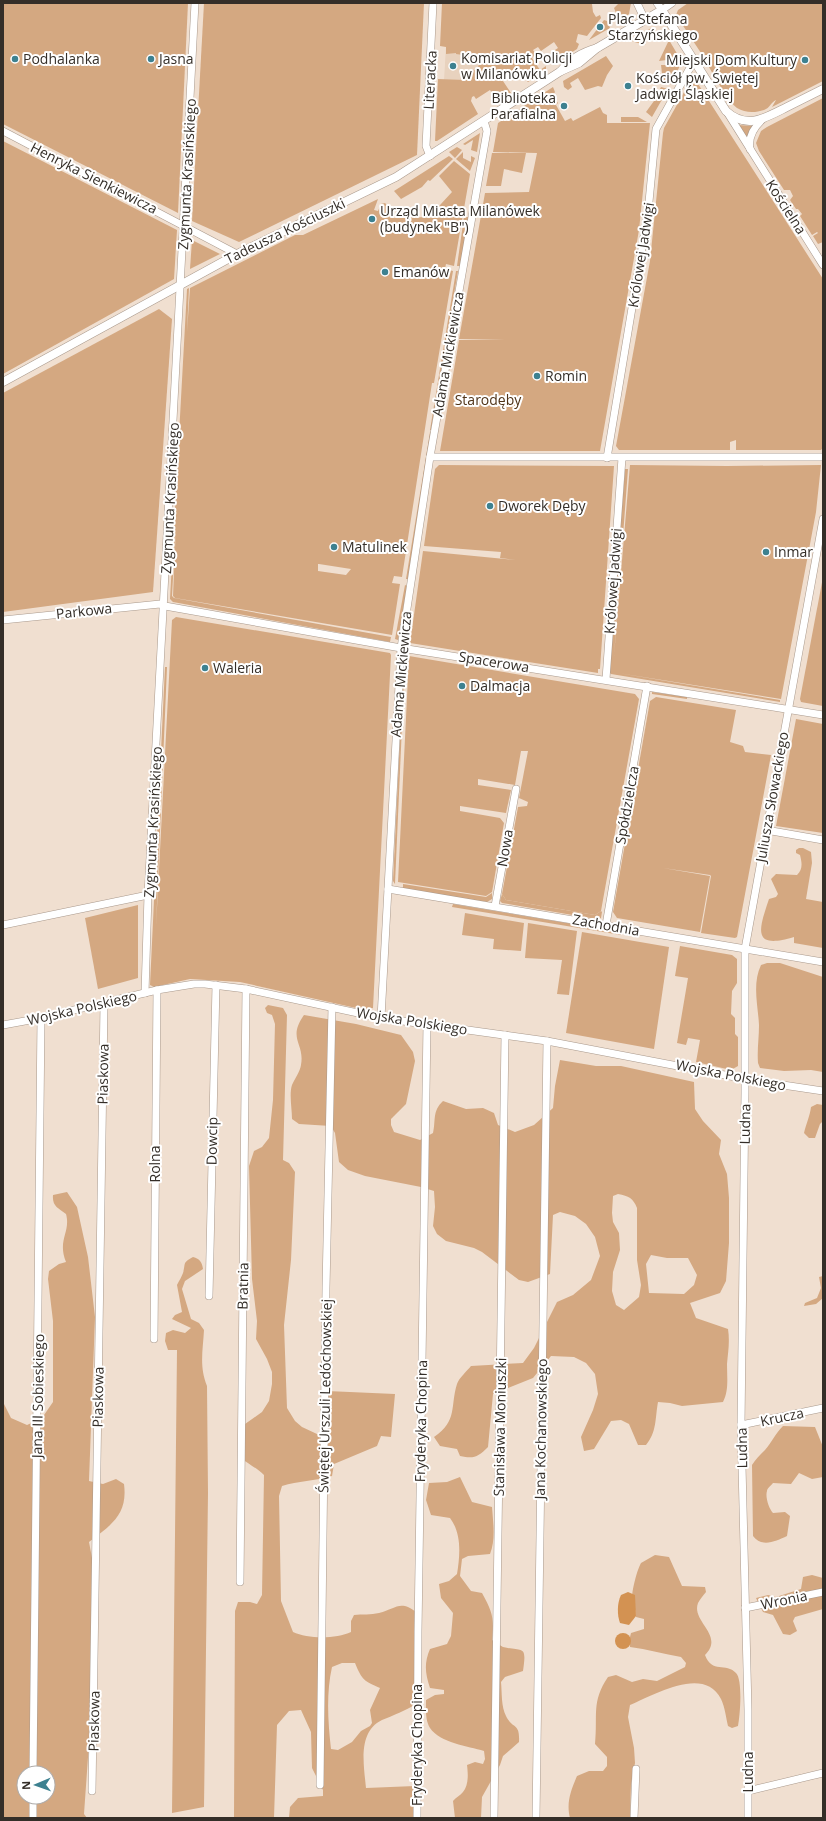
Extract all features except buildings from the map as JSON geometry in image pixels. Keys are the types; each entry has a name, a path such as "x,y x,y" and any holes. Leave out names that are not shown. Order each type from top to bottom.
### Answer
{"street":[{"name":"Zygmunta Krasińskiego","path":"145,993 148,895 195,3"},
{"name":"Literacka","path":"430,156 426,146 433,3"},
{"path":"638,3 644,20"},
{"path":"657,3 662,10"},
{"name":"Tadeusza Kościuszki","path":"3,382 181,283 237,254 385,183 430,156 561,71 575,58 586,51 597,48 672,3"},
{"name":"Kościelna","path":"662,10 823,265"},
{"name":"Królowej Jadwigi","path":"607,458 648,212 656,129 691,66 696,62"},
{"path":"726,111 732,116 742,120 763,119 823,89"},
{"path":"750,149 749,142 751,135 763,119"},
{"name":"Adama Mickiewicza","path":"381,1018 401,648 430,457 483,159 487,131 484,121"},
{"name":"Henryka Sienkiewicza","path":"3,131 237,254"},
{"path":"430,457 823,457"},
{"name":"Królowej Jadwigi","path":"606,679 622,458"},
{"name":"Juliusza Słowackiego","path":"745,1078 745,949 823,523"},
{"name":"Parkowa","path":"3,620 150,604 160,604 164,606"},
{"name":"Spacerowa","path":"164,606 401,648 606,679 823,715"},
{"name":"Spółdzielcza","path":"606,925 647,686"},
{"name":"Nowa","path":"495,906 516,789"},
{"path":"766,830 823,840"},
{"name":"Zachodnia","path":"388,889 823,962"},
{"path":"3,925 148,895"},
{"name":"Wojska Polskiego","path":"3,1025 104,1004 157,990 194,984 246,989 381,1018 547,1041 823,1091"},
{"name":"Dowcip","path":"209,1296 216,986"},
{"name":"Bratnia","path":"240,1582 246,989"},
{"name":"Rolna","path":"154,1339 157,990"},
{"name":"Piaskowa","path":"92,1791 104,1004"},
{"name":"Świętej Urszuli Ledóchowskiej","path":"320,1785 326,1280 332,1007"},
{"name":"Jana III Sobieskiego","path":"33,1765 41,1018"},
{"name":"Fryderyka Chopina","path":"417,1818 418,1632 427,1024"},
{"name":"Stanisława Moniuszki","path":"494,1818 505,1035"},
{"name":"Jana Kochanowskiego","path":"536,1818 547,1041"},
{"name":"Ludna","path":"745,1078 741,1425 748,1818"},
{"name":"Krucza","path":"741,1425 823,1408"},
{"name":"Wronia","path":"745,1608 823,1592"},
{"path":"634,1818 636,1770"},
{"path":"748,1791 823,1773"},
{"path":"33,1805 33,1818"}],"shaded area":[{"path":"446,47 489,52 471,81 444,80"},
{"path":"628,1592 635,1595 636,1616 629,1625 620,1623 618,1613 618,1605 621,1595"},
{"path":"623,1633 630,1638 631,1641 626,1648 623,1649 616,1644 615,1641 620,1634"}],"green space":[{"path":"3,3 188,3 178,213 3,124"},
{"path":"204,3 424,3 417,155 239,242 192,221"},
{"path":"442,3 594,3 592,4 593,12 596,17 600,15 601,18 587,36 578,34 576,42 579,44 577,49 563,58 559,57 555,50 558,48 554,42 541,51 538,47 533,50 536,54 532,58 540,70 546,66 546,70 528,82 521,75 518,77 515,72 503,81 511,93 503,99 501,96 496,99 490,90 476,99 474,96 472,97 471,101 478,114 435,141 438,79 465,80 472,69 477,71 480,60 468,58 468,62 464,62 463,55 456,53 446,54 446,47 440,46"},
{"path":"619,3 631,3 629,14 621,21 617,15 619,11 616,13 614,8"},
{"path":"688,3 823,3 823,81 772,107 776,100 764,110 750,112 737,108 724,92 705,60 707,59 703,53 701,53 676,15 678,10"},
{"path":"604,20 607,21 610,28 589,40"},
{"path":"651,28 653,29 645,45 631,41"},
{"path":"669,40 682,62 670,85 663,82 661,65 675,65 677,60 659,61"},
{"path":"606,56 613,66 602,87 598,86 585,90 578,78 570,83 572,87 568,90 564,87 563,81"},
{"path":"693,76 823,279 823,448 821,450 736,450 736,440 730,442 730,450 619,450 616,446 650,261 664,128"},
{"name":"Starodęby","path":"553,87 555,92 553,96 558,103 556,105 565,121 571,118 573,121 600,107 603,113 607,115 607,123 650,123 639,230 600,451 440,451 459,340 505,340 459,339 485,193 529,192 537,153 493,152 498,123"},
{"path":"661,87 668,89 652,117 646,112 654,101"},
{"path":"823,98 823,242 818,244 813,236 818,233 817,232 812,235 800,216 802,214 798,209 796,209 790,200 793,196 790,190 784,190 759,151 756,143 761,131"},
{"path":"621,117 638,117 647,122 621,122"},
{"path":"738,125 752,126 747,139"},
{"path":"480,133 477,152 471,150 473,140 465,145 463,144"},
{"path":"3,141 177,230 174,279 3,374"},
{"path":"457,147 462,150 455,158 449,152"},
{"path":"463,152 463,158 471,162 471,156 475,158 470,171 456,159"},
{"path":"492,153 526,153 522,173 504,169 501,186 486,186"},
{"path":"449,156 453,159 422,187 401,199 394,191"},
{"path":"454,161 470,174 454,266 446,264 445,269 453,271 434,383 432,383 402,577 394,576 392,583 400,584 392,635 175,598 173,596 176,524 172,596 174,598 391,637 390,642 173,602 170,599 187,289 189,288 187,332 190,288 295,235 303,235 378,199 374,210 378,211 381,204 385,203 388,206 393,218 429,217 452,192 439,176","holes":["318,564 351,569 346,575 318,571"]},
{"path":"464,217 469,217 460,266 457,266"},
{"path":"192,240 220,254 190,269"},
{"path":"456,271 458,271 430,430"},
{"path":"159,309 172,319 153,592 3,612 3,393"},
{"path":"430,432 408,579 406,579"},
{"path":"439,465 614,466 600,669 598,669 598,673 410,643 423,551 516,560 500,558 501,552 424,546 435,469"},
{"path":"630,465 821,465 816,512 781,699 618,673 780,700 780,702 611,674 609,672 625,469 628,469 614,656"},
{"path":"823,577 823,706 801,702 800,699"},
{"path":"405,585 407,586 398,640 395,639"},
{"path":"176,617 390,653 373,1008 365,1010 240,982 190,979 154,987 150,985 165,667 167,667 156,927 172,620"},
{"path":"409,656 635,694 639,699 601,911 595,915 506,900 502,894 518,807 527,806 528,802 519,798 528,751 521,751 515,785 478,779 478,785 511,790 506,813 460,806 460,811 500,818 504,823 492,892 486,896 398,882"},
{"path":"404,657 405,658 395,884 393,881"},
{"path":"652,692 687,697 687,699 652,694"},
{"path":"656,697 736,710 730,742 743,746 745,752 771,755 737,937 735,938 701,933 711,876 710,875 663,868 710,876 700,932 617,918 613,912 650,701"},
{"path":"796,719 823,724 823,833 776,826"},
{"path":"803,848 811,852 812,863 806,899 823,902 823,948 794,943 794,937 771,941 765,939 762,934 761,928 769,899 776,897 778,894 771,879 776,874 797,875 802,866 800,855 796,853 796,850"},
{"path":"403,884 486,897 492,893 492,899 487,902 403,889"},
{"path":"502,894 506,900 595,915 601,911 601,918 596,919 502,903 500,901"},
{"path":"453,904 621,932 621,935 452,907"},
{"path":"138,905 138,978 98,989 85,918"},
{"path":"465,913 524,923 521,951 493,949 494,939 462,935"},
{"path":"528,923 577,931 569,995 557,994 562,960 525,958"},
{"path":"582,932 669,947 654,1049 566,1033"},
{"path":"680,946 732,955 737,959 737,983 732,991 731,1014 735,1018 735,1034 738,1037 738,1066 731,1070 696,1062 700,1040 688,1038 686,1045 677,1043 688,978 675,976"},
{"path":"767,963 780,963 823,977 823,1072 811,1070 784,1071 760,1068 758,1063 759,1025 756,987 758,972 761,965"},
{"path":"268,1005 283,1008 287,1015 283,1160 289,1163 295,1172 291,1260 284,1325 287,1408 295,1421 302,1427 317,1434 327,1436 327,1391 395,1394 391,1437 381,1436 377,1446 334,1464 332,1476 282,1486 279,1496 281,1601 293,1632 314,1637 338,1636 351,1632 351,1621 354,1615 376,1614 398,1606 406,1607 417,1613 416,1704 374,1725 365,1741 364,1750 366,1788 415,1786 414,1818 289,1818 290,1807 298,1798 323,1796 323,1790 312,1768 311,1732 301,1710 289,1711 277,1725 274,1818 234,1818 235,1611 238,1602 250,1602 257,1604 262,1595 264,1475 241,1458 245,1424 262,1412 269,1401 272,1384 272,1372 256,1339 257,1321 252,1279 249,1166 254,1151 262,1147 269,1138 273,1100 275,1024 272,1015 267,1013 265,1008","holes":["342,1663 355,1663 364,1679 370,1684 380,1688 370,1710 372,1723 370,1726 361,1731 352,1742 338,1750 331,1749 328,1708 332,1667"]},
{"path":"304,1015 356,1024 401,1035 413,1052 415,1061 406,1104 391,1119 391,1125 394,1132 420,1140 433,1133 436,1112 443,1101 466,1109 483,1108 494,1113 498,1125 515,1132 534,1125 553,1108 560,1060 596,1066 621,1066 694,1082 695,1109 703,1121 721,1140 719,1154 727,1174 729,1198 729,1243 726,1281 720,1293 690,1303 696,1318 728,1329 729,1343 727,1384 723,1402 682,1406 658,1402 654,1430 646,1445 638,1445 629,1424 621,1420 611,1421 594,1449 584,1451 581,1437 593,1410 598,1394 595,1374 586,1363 574,1357 551,1356 533,1378 493,1394 488,1447 481,1453 472,1457 465,1457 460,1456 457,1449 440,1446 434,1437 442,1431 450,1419 459,1379 471,1366 523,1363 534,1348 557,1302 573,1295 591,1280 600,1256 595,1237 586,1224 575,1216 560,1212 553,1215 550,1274 528,1282 519,1280 482,1252 474,1248 446,1241 437,1234 433,1226 435,1207 434,1191 365,1176 348,1170 339,1162 335,1133 331,1126 299,1124 292,1119 291,1089 299,1073 302,1058 297,1036 299,1023","holes":["618,1194 630,1198 637,1208 637,1260 641,1285 639,1297 624,1310 616,1305 612,1291 613,1272 620,1250 619,1233 613,1222 612,1213 613,1196","651,1255 667,1258 688,1258 697,1275 694,1285 684,1294 649,1293 646,1264"]},
{"path":"817,1104 823,1105 823,1121 820,1124 815,1138 809,1138 804,1133 811,1107"},
{"path":"67,1192 77,1207 88,1257 95,1317 89,1481 103,1484 116,1479 124,1484 125,1495 123,1504 116,1518 89,1542 92,1558 91,1715 84,1814 87,1818 3,1818 3,1402 11,1418 27,1425 42,1418 53,1402 53,1321 48,1279 49,1271 59,1264 66,1262 63,1242 67,1220 66,1214 58,1208 53,1202 53,1195"},
{"path":"193,1257 200,1261 203,1269 185,1281 182,1289 191,1319 199,1323 204,1330 202,1365 207,1386 208,1493 204,1807 172,1813 177,1350 168,1350 165,1341 166,1333 173,1330 185,1333 191,1328 172,1319 175,1315 182,1312 177,1285 183,1274 186,1262"},
{"path":"823,1276 823,1298 816,1304 804,1306 805,1303 817,1298 821,1288 819,1277"},
{"path":"783,1426 815,1427 823,1447 823,1477 812,1479 799,1473 791,1484 773,1483 768,1488 768,1503 773,1513 785,1512 790,1516 787,1536 765,1543 757,1540 753,1536 752,1465"},
{"path":"460,1477 472,1502 492,1507 494,1530 490,1554 468,1556 462,1559 460,1576 471,1591 482,1593 486,1600 492,1616 492,1640 503,1647 519,1650 524,1653 523,1671 505,1677 501,1682 504,1712 518,1731 519,1742 503,1756 500,1765 482,1797 481,1818 455,1818 453,1801 465,1789 468,1775 467,1765 475,1762 483,1764 485,1759 484,1751 447,1741 440,1737 430,1728 427,1722 426,1714 426,1700 435,1695 444,1694 444,1690 430,1688 426,1668 430,1649 447,1644 451,1636 453,1613 441,1598 439,1584 449,1581 457,1574 459,1545 457,1531 450,1518 431,1515 426,1500 429,1483 447,1482"},
{"path":"655,1555 669,1557 682,1586 705,1587 706,1592 698,1603 697,1610 710,1635 710,1648 705,1655 711,1664 728,1668 736,1673 738,1677 740,1683 740,1714 738,1726 732,1728 728,1726 721,1699 713,1689 703,1684 691,1683 678,1686 652,1695 630,1705 628,1717 634,1748 635,1763 631,1784 630,1818 570,1818 569,1802 571,1791 577,1776 589,1771 603,1771 607,1766 607,1757 595,1744 597,1702 599,1694 608,1677 616,1675 632,1682 643,1679 657,1681 685,1667 686,1663 681,1657 630,1647 629,1641 631,1633 644,1629 644,1619 636,1617 632,1600 635,1580 641,1563"},
{"path":"812,1575 823,1578 823,1609 795,1617 793,1621 797,1631 790,1635 783,1634 773,1615 763,1612 756,1598 768,1595 776,1597 801,1589 803,1577"}],"place":[{"name":"Plac Stefana Starzyńskiego","path":"600,27"},
{"name":"Podhalanka","path":"15,59"},
{"name":"Jasna","path":"151,59"},
{"name":"Miejski Dom Kultury","path":"805,60"},
{"name":"Komisariat Policji w Milanówku","path":"453,66"},
{"name":"Kościół pw. Świętej Jadwigi Śląskiej","path":"628,86"},
{"name":"Biblioteka Parafialna","path":"564,106"},
{"name":"Urząd Miasta Milanówek (budynek \"B\")","path":"372,219"},
{"name":"Emanów","path":"385,272"},
{"name":"Romin","path":"537,376"},
{"name":"Dworek Dęby","path":"490,506"},
{"name":"Matulinek","path":"334,547"},
{"name":"Inmar","path":"766,552"},
{"name":"Waleria","path":"205,668"},
{"name":"Dalmacja","path":"462,686"}]}
